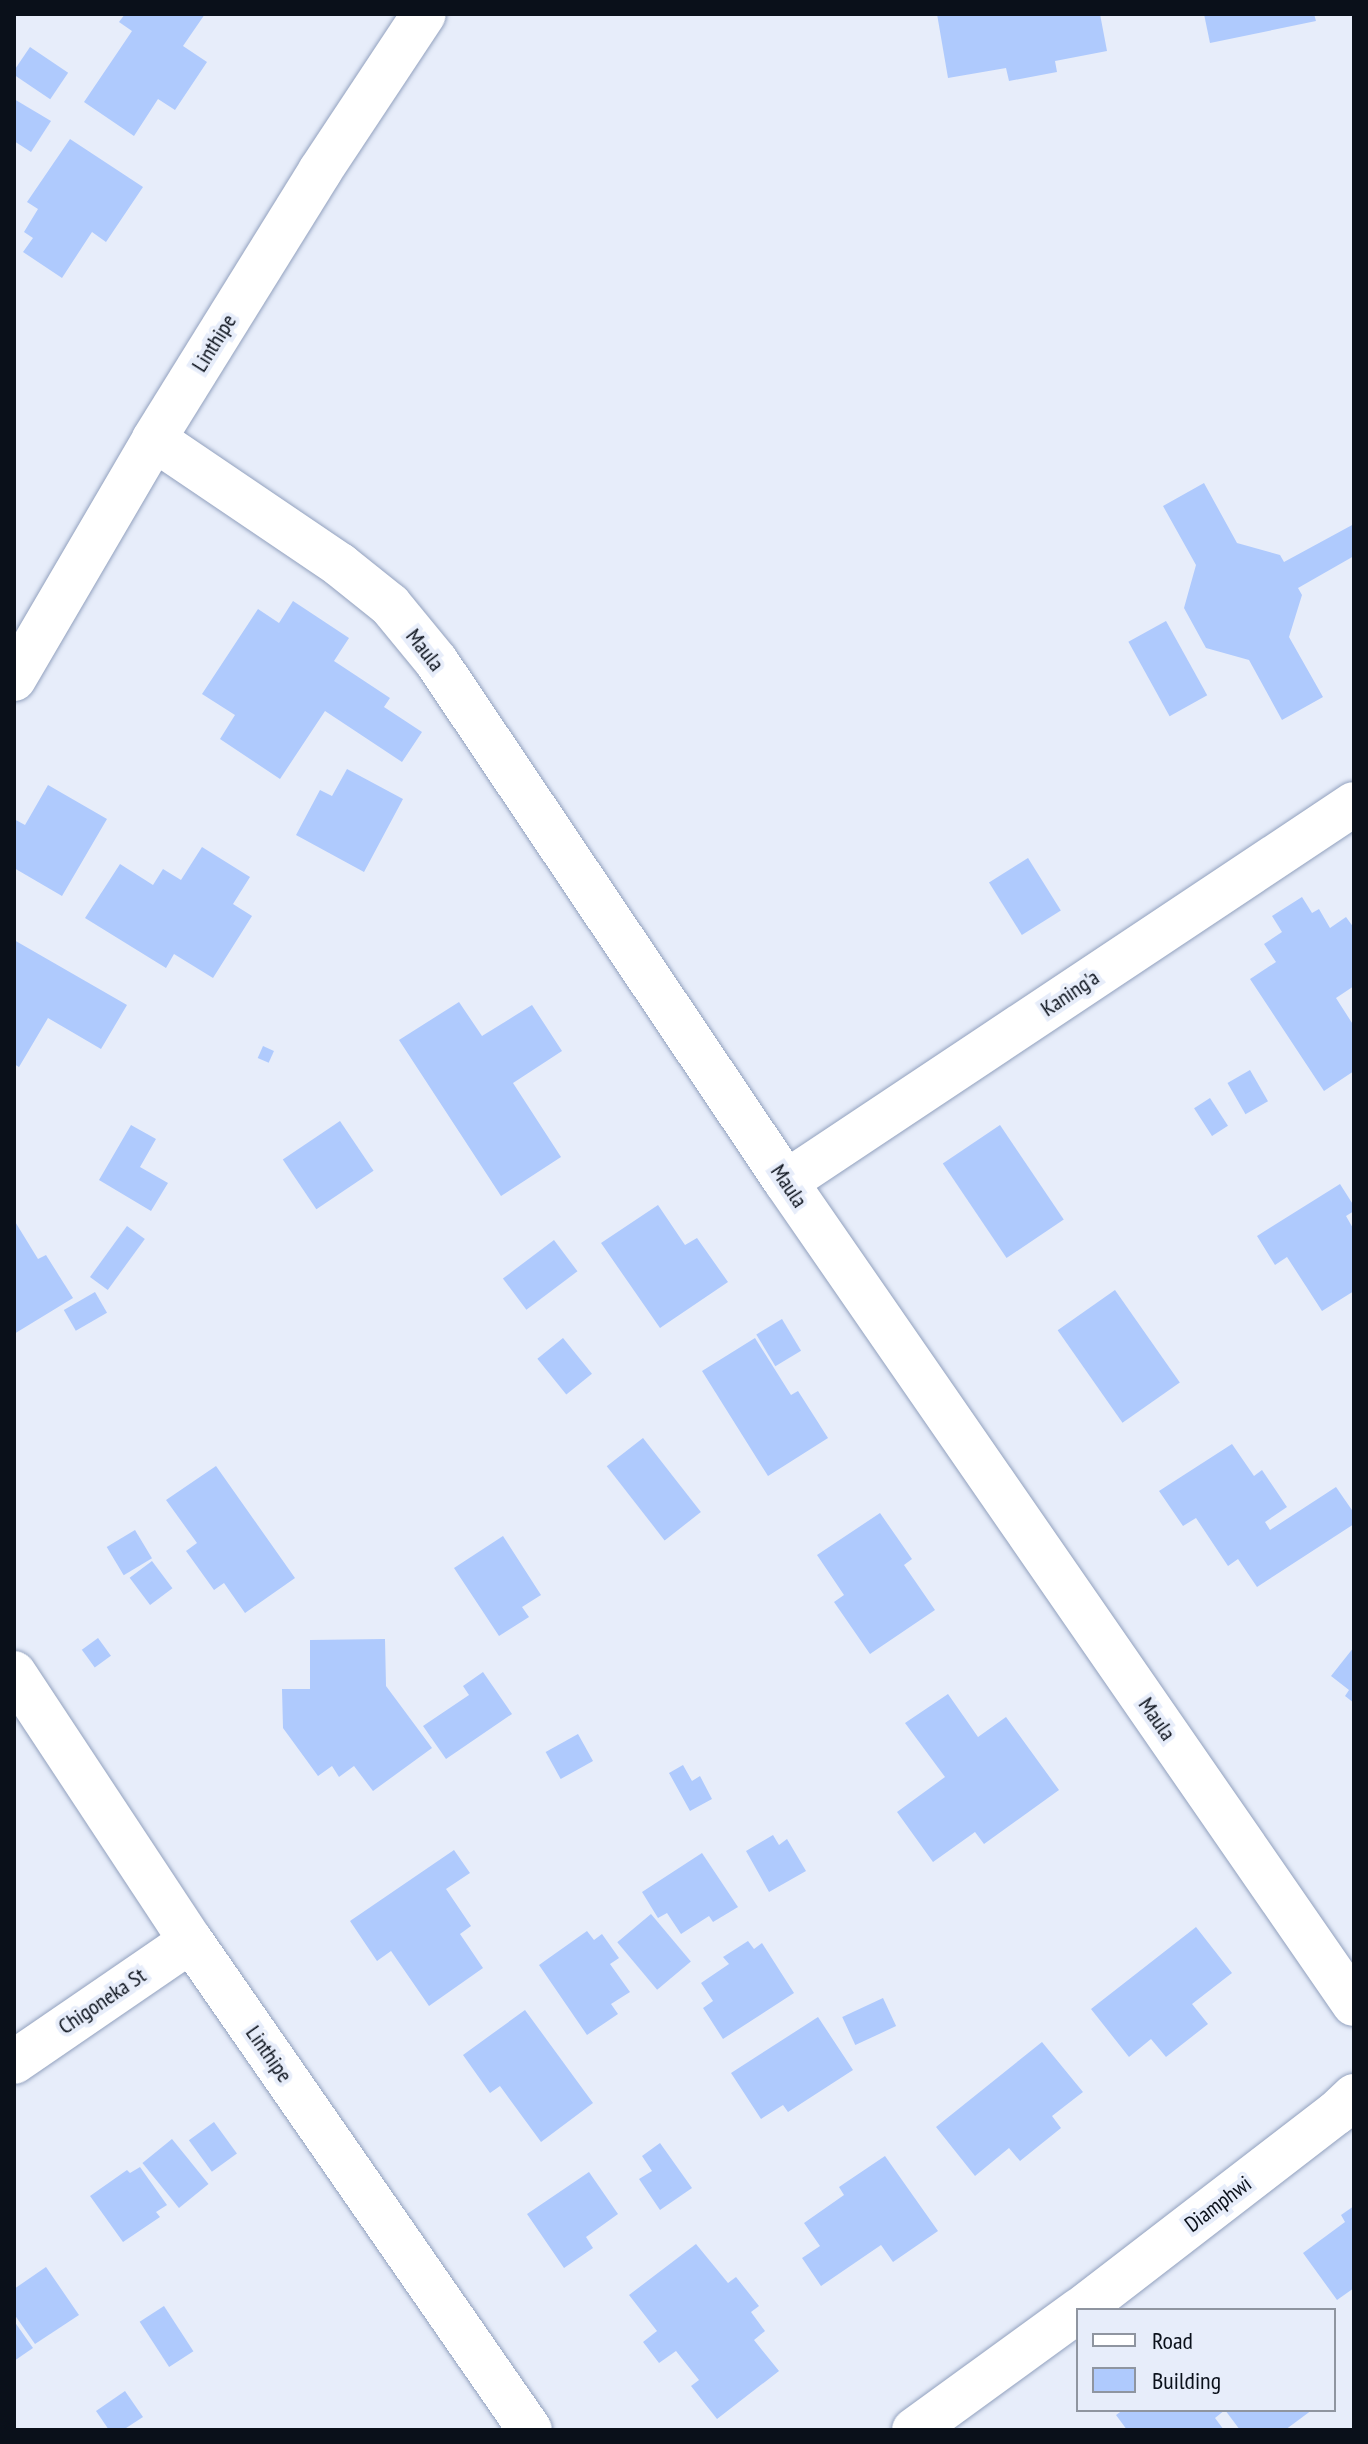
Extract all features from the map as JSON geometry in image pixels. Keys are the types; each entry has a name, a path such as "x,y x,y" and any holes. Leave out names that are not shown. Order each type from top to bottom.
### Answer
{"street":[{"name":"Linthipe","path":"14,679 154,439 320,171 424,14"},
{"name":"Maula","path":"154,439 340,565 390,605 436,661 786,1182 1354,2004"},
{"name":"Kaning'a","path":"786,1182 1354,804"},
{"name":"Linthipe","path":"14,1673 191,1941 530,2430"},
{"name":"Chigoneka St","path":"14,2062 191,1941"},
{"name":"Diamphwi","path":"1083,2308 1354,2096"},
{"name":"Diamphwi","path":"914,2430 1076,2313"}],"building":[{"path":"125,14 205,14 183,46 207,62 175,110 158,99 134,136 84,102 132,31 119,22"},
{"path":"937,14 1100,14 1107,51 1055,61 1057,72 1009,81 1006,68 948,78"},
{"path":"1204,14 1314,14 1316,21 1210,43"},
{"path":"30,47 68,73 50,99 14,75"},
{"path":"14,99 51,121 31,152 14,141"},
{"path":"70,139 143,187 106,242 92,232 62,278 23,252 33,238 24,232 38,209 27,202"},
{"path":"1204,483 1237,543 1280,555 1284,562 1354,524 1354,556 1298,588 1302,595 1289,637 1323,697 1282,720 1249,660 1206,648 1184,608 1196,565 1163,506"},
{"path":"293,601 349,638 334,661 390,698 384,707 422,732 402,762 325,711 280,779 220,739 235,715 202,694 258,609 279,623"},
{"path":"1166,621 1207,695 1170,716 1128,642"},
{"path":"347,769 403,799 364,872 296,835 320,790 332,796"},
{"path":"48,785 107,819 62,896 14,868 14,819 25,825"},
{"path":"202,847 250,877 233,904 252,916 213,978 174,954 166,968 85,918 120,864 153,885 163,869 181,880"},
{"path":"1028,858 1061,911 1022,935 989,882"},
{"path":"1302,897 1312,913 1319,909 1330,928 1346,917 1354,928 1354,986 1336,998 1354,1026 1354,1071 1324,1091 1250,979 1276,962 1264,944 1282,932 1272,916"},
{"path":"14,940 127,1005 101,1049 48,1018 19,1067 14,1064"},
{"path":"459,1002 482,1036 532,1005 562,1051 513,1083 561,1157 501,1196 399,1040"},
{"path":"263,1046 274,1051 269,1063 258,1058"},
{"path":"1250,1070 1268,1101 1245,1114 1227,1083"},
{"path":"1210,1098 1228,1126 1212,1136 1194,1108"},
{"path":"340,1121 374,1171 316,1209 283,1160"},
{"path":"131,1125 156,1139 140,1167 168,1183 151,1211 99,1180"},
{"path":"1000,1125 1064,1220 1007,1258 943,1164"},
{"path":"1340,1184 1354,1206 1354,1211 1346,1216 1354,1230 1354,1291 1322,1311 1287,1257 1275,1265 1257,1236"},
{"path":"658,1205 685,1245 697,1238 728,1282 660,1328 601,1243"},
{"path":"14,1220 38,1259 46,1255 73,1298 14,1334"},
{"path":"127,1226 145,1239 108,1290 90,1277"},
{"path":"554,1240 577,1271 526,1310 503,1279"},
{"path":"1115,1290 1180,1383 1122,1423 1058,1330"},
{"path":"95,1292 107,1313 76,1331 64,1310"},
{"path":"782,1319 801,1351 775,1366 756,1334"},
{"path":"563,1338 592,1374 566,1395 537,1359"},
{"path":"755,1338 791,1395 798,1391 828,1438 768,1476 702,1371"},
{"path":"643,1438 701,1512 665,1540 607,1466"},
{"path":"1232,1444 1254,1476 1262,1470 1287,1507 1265,1522 1270,1530 1336,1487 1354,1513 1354,1524 1257,1587 1238,1559 1228,1566 1196,1518 1183,1526 1159,1491"},
{"path":"216,1466 295,1578 245,1613 224,1583 214,1590 186,1551 197,1543 166,1500"},
{"path":"880,1513 912,1559 904,1565 935,1610 870,1654 834,1602 844,1595 817,1555"},
{"path":"135,1530 152,1558 124,1575 107,1547"},
{"path":"503,1536 541,1595 522,1607 529,1617 499,1636 454,1568"},
{"path":"152,1561 172,1588 150,1605 130,1578"},
{"path":"98,1638 111,1656 95,1668 82,1650"},
{"path":"385,1639 386,1686 432,1748 373,1791 354,1766 339,1777 332,1766 318,1776 283,1728 282,1689 310,1689 310,1640"},
{"path":"1354,1647 1354,1703 1345,1696 1349,1690 1331,1676"},
{"path":"483,1672 512,1714 446,1759 423,1726 469,1695 463,1686"},
{"path":"948,1694 978,1737 1006,1717 1059,1790 984,1844 975,1832 933,1862 897,1812 945,1777 905,1723"},
{"path":"578,1734 593,1761 561,1779 546,1752"},
{"path":"683,1765 692,1781 700,1776 712,1799 690,1811 669,1773"},
{"path":"773,1835 779,1845 787,1839 806,1871 769,1892 746,1851"},
{"path":"454,1850 470,1873 446,1889 471,1926 460,1934 483,1968 429,2006 391,1951 377,1961 350,1921"},
{"path":"702,1853 738,1907 713,1922 709,1916 681,1934 667,1913 658,1918 642,1892"},
{"path":"651,1914 691,1961 657,1990 617,1942"},
{"path":"1196,1927 1232,1973 1192,2004 1208,2024 1166,2057 1151,2039 1129,2057 1091,2009"},
{"path":"587,1931 594,1940 602,1934 619,1958 610,1964 630,1992 611,2004 618,2014 587,2035 539,1965"},
{"path":"748,1941 754,1949 762,1943 794,1993 723,2039 703,2008 713,2001 701,1983 729,1964 723,1957"},
{"path":"883,1998 896,2026 855,2045 842,2017"},
{"path":"525,2010 593,2103 541,2142 500,2086 490,2093 463,2055"},
{"path":"818,2017 853,2070 788,2112 783,2105 761,2119 731,2073"},
{"path":"1042,2042 1083,2092 1052,2116 1061,2128 1020,2161 1009,2148 975,2176 936,2127"},
{"path":"214,2122 237,2154 212,2172 189,2140"},
{"path":"172,2139 209,2184 179,2208 142,2163"},
{"path":"660,2143 692,2188 660,2210 639,2179 652,2171 642,2156"},
{"path":"885,2156 938,2231 893,2262 881,2245 821,2286 802,2258 820,2246 804,2223 844,2195 839,2187"},
{"path":"140,2167 167,2205 156,2212 160,2217 123,2242 90,2196 127,2170 130,2173"},
{"path":"589,2172 618,2214 586,2237 593,2248 564,2268 527,2214"},
{"path":"1354,2206 1354,2288 1337,2300 1303,2253 1345,2222 1341,2215"},
{"path":"696,2244 728,2283 736,2277 759,2306 751,2312 765,2331 754,2340 779,2371 717,2419 691,2386 699,2380 676,2351 659,2363 643,2342 657,2331 629,2295"},
{"path":"46,2267 79,2315 35,2344 14,2314 14,2289"},
{"path":"164,2306 193,2351 169,2367 140,2322"},
{"path":"14,2321 33,2348 14,2361"},
{"path":"125,2391 143,2417 123,2430 109,2430 96,2411"},
{"path":"1120,2412 1222,2412 1215,2418 1224,2430 1127,2430 1116,2415"},
{"path":"1226,2412 1309,2412 1285,2430 1240,2430"}]}
